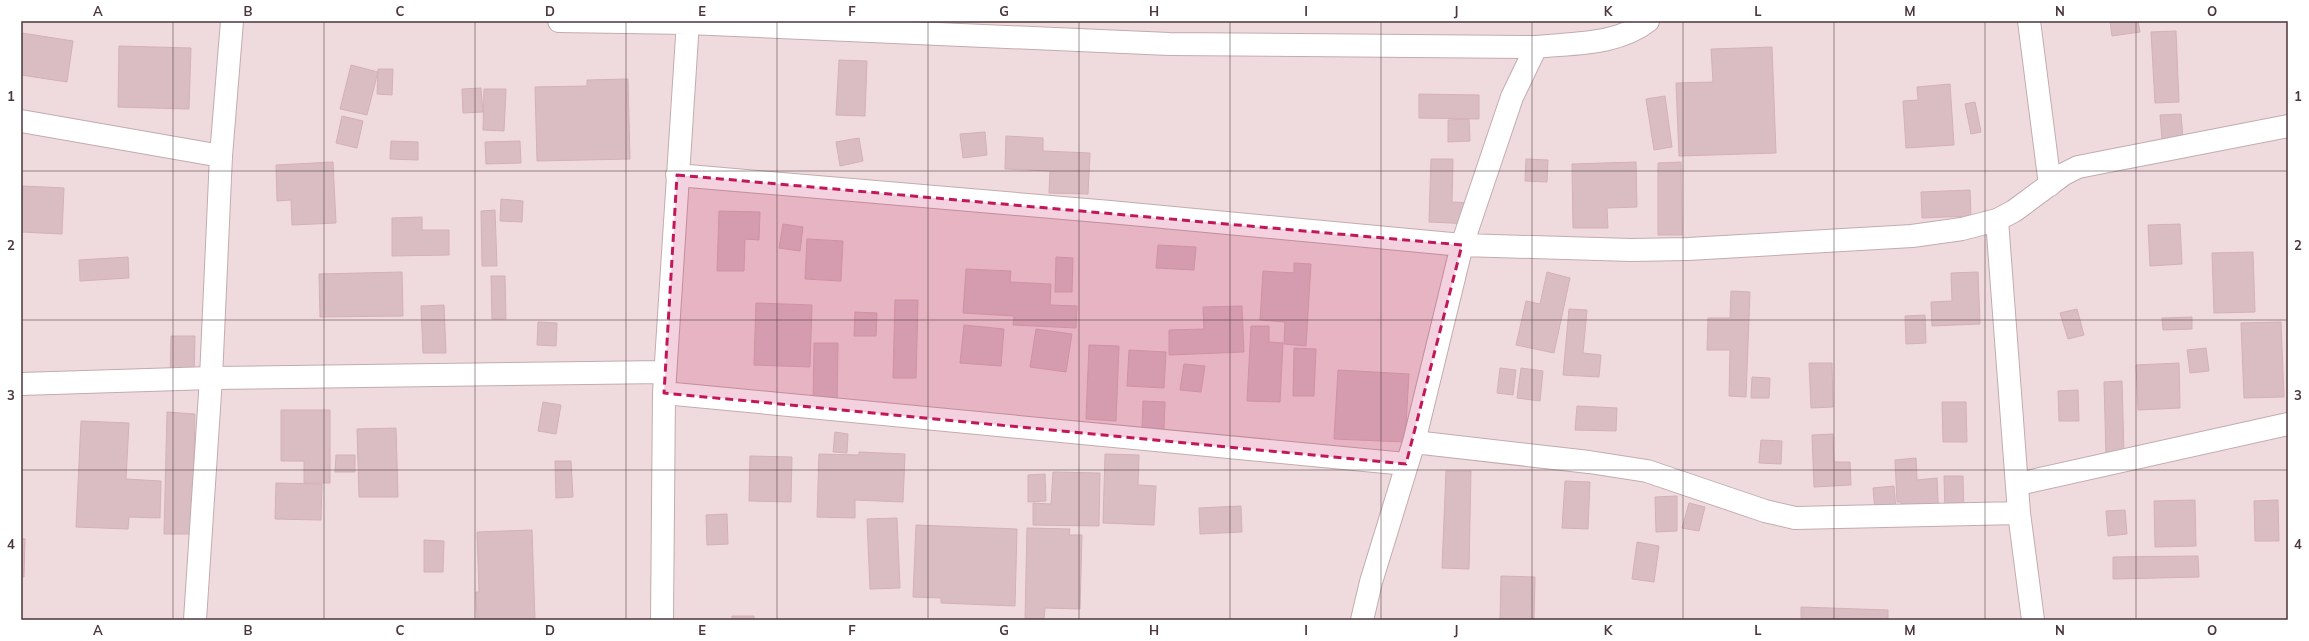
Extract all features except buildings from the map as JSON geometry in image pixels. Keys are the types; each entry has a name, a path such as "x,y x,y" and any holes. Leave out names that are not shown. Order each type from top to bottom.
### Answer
{"street":[{"path":"195,620 211,378 221,156 232,21"},
{"path":"559,21 688,22 1169,44 1536,47 1608,40 1640,28 1648,21"},
{"path":"2029,21 2050,185"},
{"path":"662,620 664,382 688,22"},
{"path":"1362,620 1406,464 1414,442 1462,245 1512,97 1536,47"},
{"path":"21,120 221,156"},
{"path":"677,175 1110,212 1462,245 1688,249 1912,236 1962,229 1997,220 2014,211 2078,167 2288,126"},
{"path":"1997,220 2019,513 2033,620"},
{"path":"21,384 211,378 664,382 1406,464"},
{"path":"2018,484 2288,424"},
{"path":"1414,442 1589,462 1647,471 1770,513 1795,518 2019,513"}],"highlighted area":[{"path":"677,175 1462,245 1406,464 664,393"}],"shaded area":[{"path":"21,21 2288,21 2288,620 21,620"}]}
